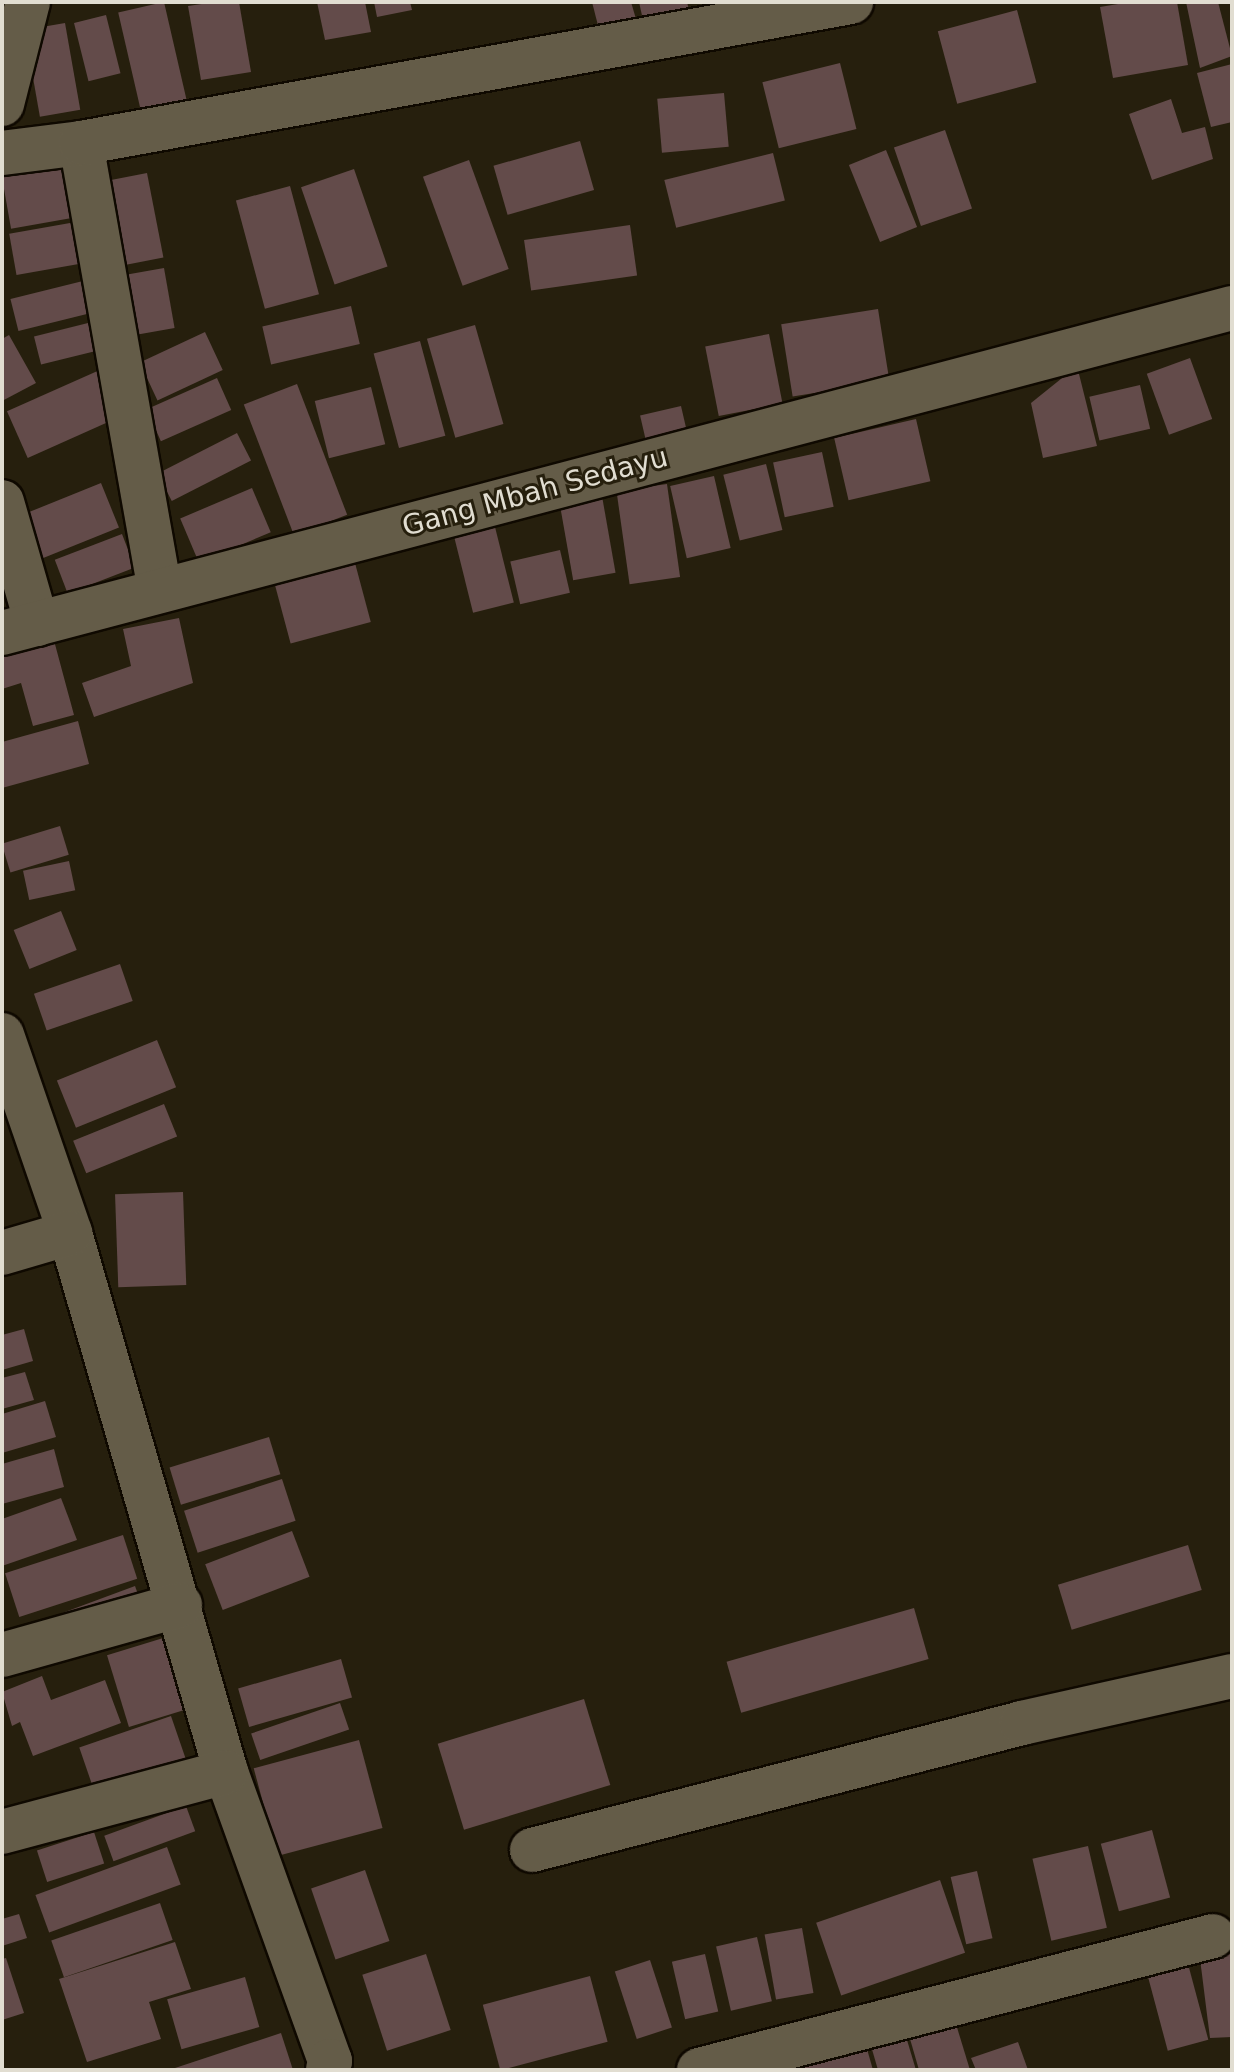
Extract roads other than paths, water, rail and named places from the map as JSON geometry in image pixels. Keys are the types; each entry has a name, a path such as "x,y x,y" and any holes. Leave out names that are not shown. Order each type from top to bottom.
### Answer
{"street":[{"path":"2,104 28,2"},
{"path":"2,153 81,143 851,2"},
{"path":"81,143 160,590"},
{"name":"Gang Mbah Sedayu","path":"20,629 1232,308"},
{"path":"2,502 20,629"},
{"path":"2,1035 70,1233 226,1772 334,2067"},
{"path":"2,1253 70,1233"},
{"path":"2,1655 180,1605"},
{"path":"532,1850 1022,1723 1232,1676"},
{"path":"2,1832 226,1772"},
{"path":"699,2070 1213,1936"}]}
